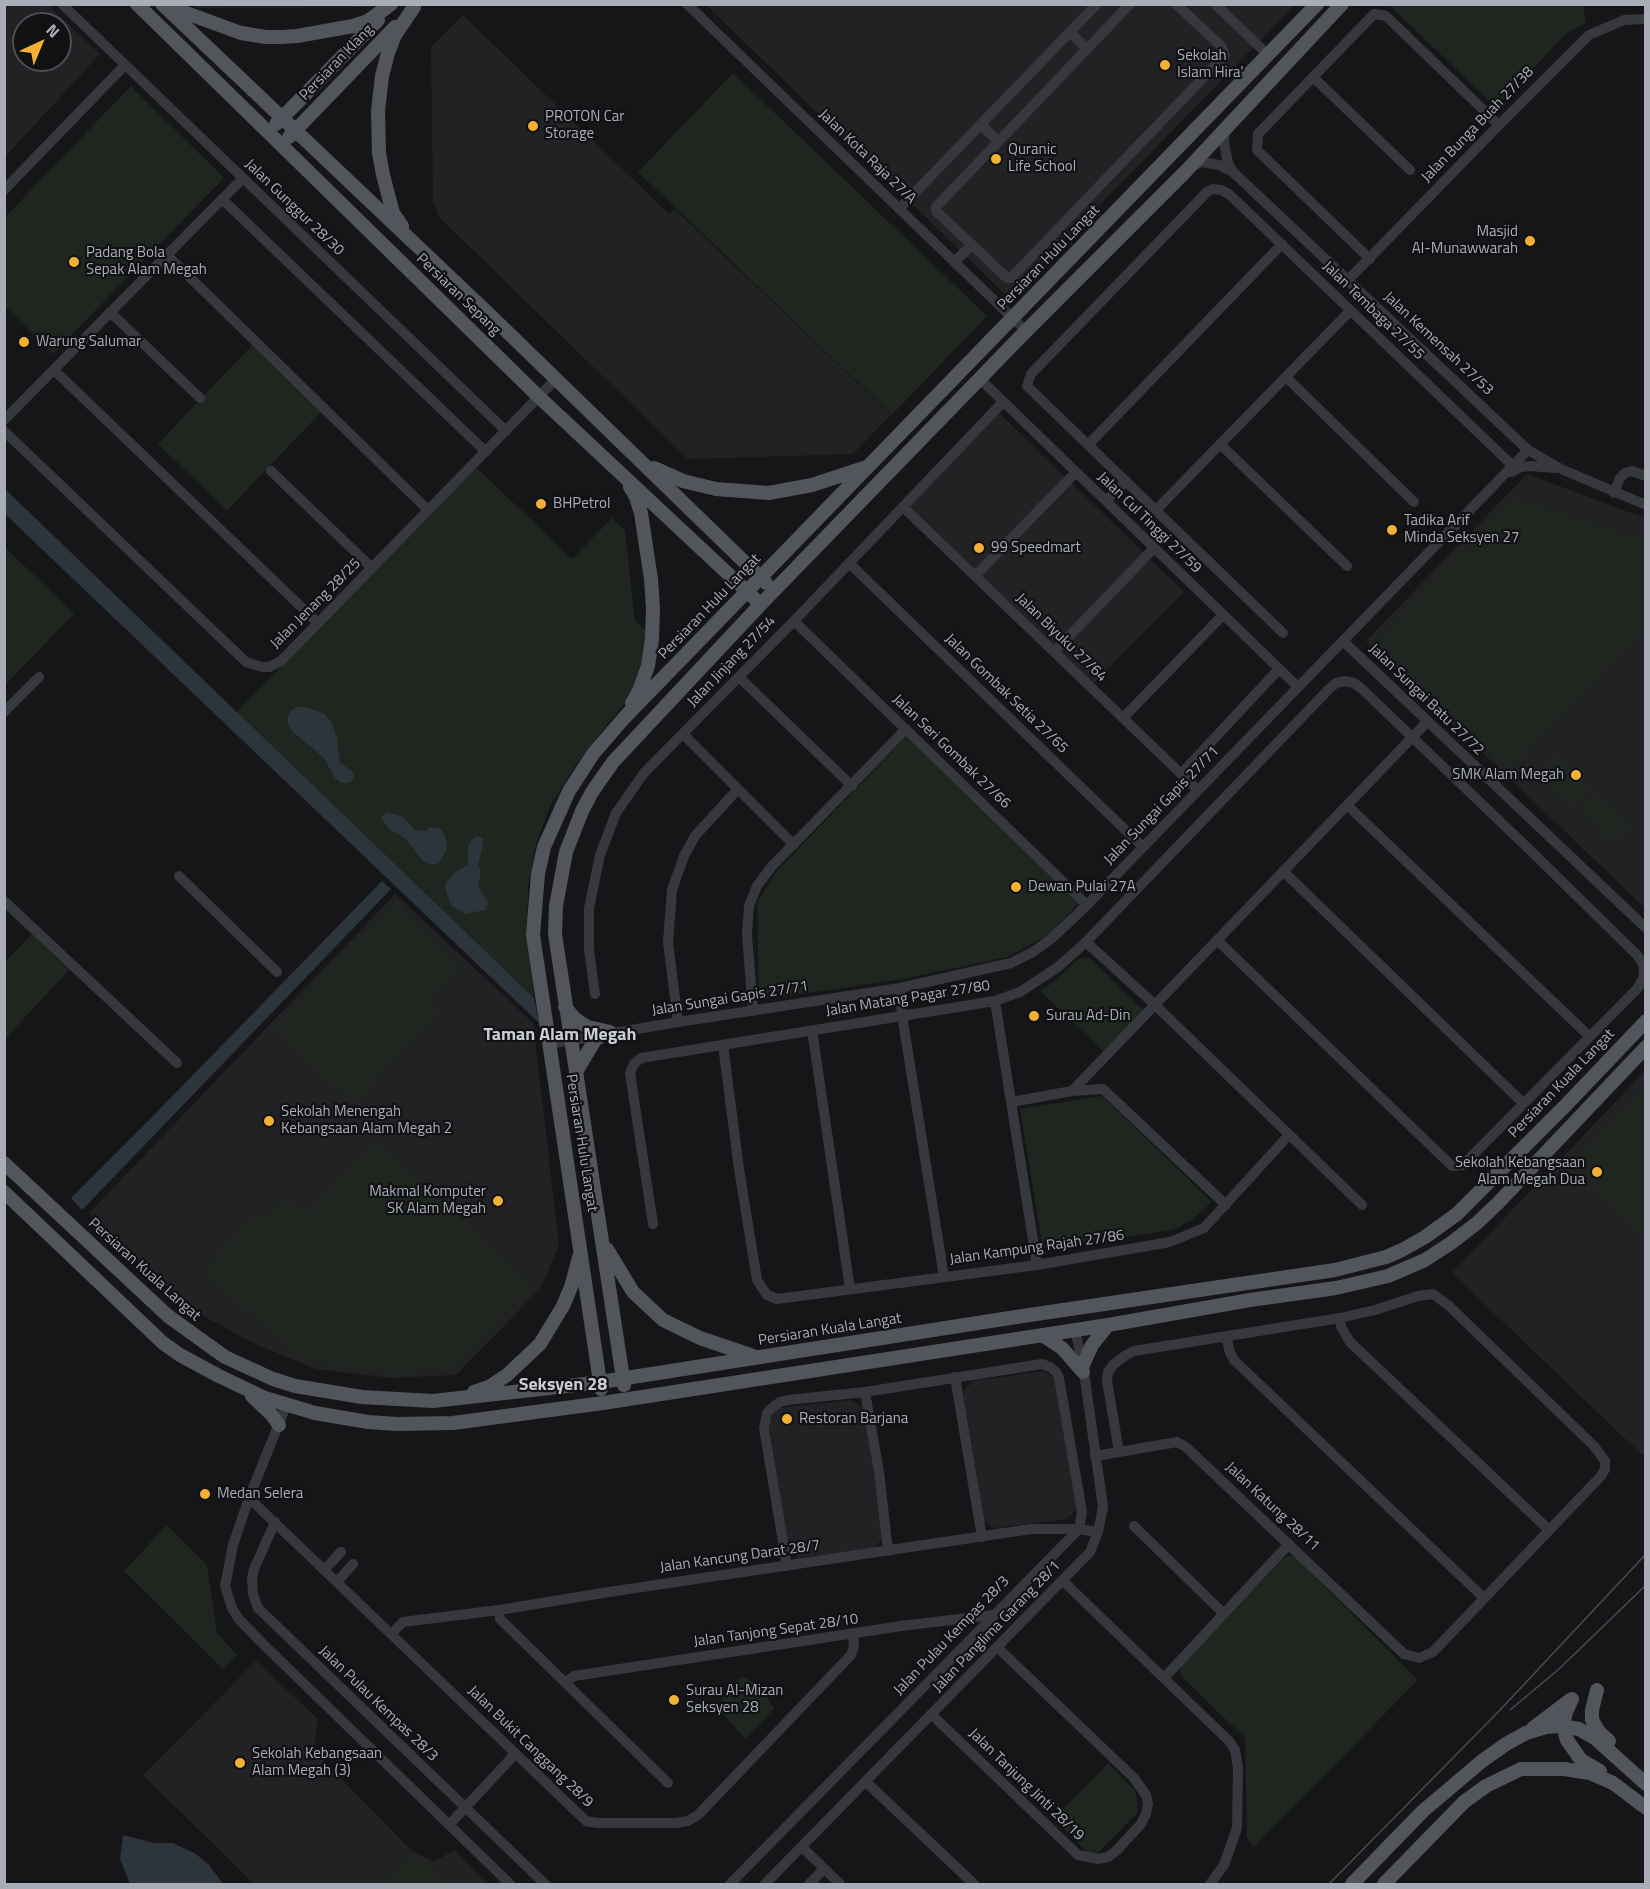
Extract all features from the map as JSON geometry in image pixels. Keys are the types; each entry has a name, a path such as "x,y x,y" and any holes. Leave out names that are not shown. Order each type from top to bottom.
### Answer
{"main road":[{"name":"Persiaran Sepang","path":"137,4 539,397 761,604"},
{"name":"Persiaran Sepang","path":"162,4 417,246 774,591"},
{"path":"162,4 241,33 274,37 297,36 352,26 368,21 392,4"},
{"name":"Persiaran Klang","path":"268,132 392,4"},
{"path":"1295,27 1304,4"},
{"name":"Persiaran Hulu Langat","path":"603,1403 533,936 538,874 544,847 569,791 593,754 624,718 748,593 1317,4"},
{"name":"Persiaran Hulu Langat","path":"626,1399 555,934 556,906 566,852 582,811 613,762 761,604 1026,331 1186,171 1342,4"},
{"name":"Persiaran Klang","path":"281,144 416,6"},
{"path":"416,6 395,35 388,53 380,94 378,134 383,175 393,213 417,246"},
{"path":"641,462 683,481 716,489 770,493 842,477 870,466"},
{"path":"624,477 636,497 641,513 653,608 648,666 639,691 624,718"},
{"path":"565,1007 573,1018 581,1023 607,1033"},
{"name":"Persiaran Kuala Langat","path":"4,1163 178,1325 225,1357 273,1379 295,1386 362,1397 433,1401 600,1382 759,1358 1335,1270 1386,1257 1434,1231 1457,1214 1646,1021"},
{"path":"576,1072 595,1040 607,1033"},
{"path":"4,1192 163,1343 197,1365 244,1389 286,1406 315,1413 368,1422 424,1425 453,1423 603,1403 1108,1325 1250,1300 1336,1288 1388,1276 1425,1260 1451,1243 1498,1203 1646,1047"},
{"path":"600,1233 610,1256 633,1292 663,1320 720,1346 759,1358"},
{"path":"458,1397 489,1387 507,1375 540,1344 571,1287 581,1249"},
{"path":"1075,1330 1078,1324 1088,1316 1109,1308 1131,1304 1139,1299"},
{"path":"1016,1317 1032,1320 1062,1318 1072,1324 1075,1330"},
{"path":"1041,1335 1062,1348 1083,1369 1092,1345 1108,1325"},
{"path":"245,1367 286,1406"},
{"path":"244,1389 272,1415 278,1427 290,1418 315,1413"},
{"path":"286,1406 301,1396 321,1389"},
{"path":"1597,1690 1592,1710 1595,1726 1623,1754 1644,1783"},
{"path":"1352,1884 1423,1811 1482,1761 1526,1733 1572,1699 1563,1726 1567,1740 1575,1754 1589,1766 1618,1780 1641,1803"},
{"path":"1526,1733 1546,1727 1563,1726 1578,1729 1596,1739 1644,1783"},
{"path":"1384,1884 1464,1802 1486,1786 1521,1769 1556,1768 1590,1773 1613,1783 1641,1803"}],"street":[{"name":"Jalan Gunggur 28/30","path":"62,4 506,431"},
{"name":"Jalan Kota Raja 27/A","path":"687,4 1026,331"},
{"path":"899,209 1097,4"},
{"path":"1130,4 936,207 936,211 1004,276 1011,278 1223,58 1225,52 1221,46 1176,4"},
{"path":"1215,4 1268,55"},
{"path":"1370,259 1257,150 1258,134 1374,14 1386,16 1499,125"},
{"name":"Jalan Bunga Buah 27/38","path":"1348,280 1589,35 1624,20 1646,19"},
{"path":"1070,32 1087,49"},
{"path":"4,190 125,65"},
{"path":"1313,77 1410,170"},
{"path":"981,125 998,141"},
{"path":"1225,128 1224,141 1228,163 1233,172"},
{"path":"1186,171 1201,162 1219,165 1233,172"},
{"name":"Jalan Kemensah 27/53","path":"1233,172 1528,450 1561,469 1646,505"},
{"path":"4,420 242,179"},
{"name":"Jalan Tembaga 27/55","path":"1088,445 1027,386 1031,374 1207,192 1213,189 1229,194 1513,466"},
{"path":"222,199 486,452"},
{"path":"1282,244 1088,445 1283,633"},
{"path":"954,262 972,245"},
{"path":"167,255 428,510"},
{"path":"1156,510 1350,310"},
{"path":"110,312 200,398"},
{"path":"54,369 318,623"},
{"path":"1286,377 1414,502"},
{"name":"Jalan Cul Tinggi 27/59","path":"980,379 1298,687"},
{"name":"Jalan Jenang 28/25","path":"4,431 246,662 262,667 276,665 556,380"},
{"name":"Jalan Jinjang 27/54","path":"595,994 589,950 589,908 600,855 616,813 644,773 794,621 1003,402"},
{"path":"1221,444 1347,566"},
{"name":"Jalan Sungai Gapis 27/71","path":"549,1044 900,988 1011,963 1033,952 1051,939 1087,905 1528,450"},
{"path":"1504,475 1521,467 1530,466 1561,469"},
{"path":"271,471 372,568"},
{"path":"1614,493 1625,472 1632,471 1646,476"},
{"path":"975,576 1076,472"},
{"path":"1106,501 1126,481"},
{"name":"Jalan Biyuku 27/64","path":"903,507 1198,790"},
{"path":"1054,652 1154,548"},
{"name":"Jalan Gombak Setia 27/65","path":"849,563 1143,847"},
{"path":"1123,718 1223,615"},
{"name":"Jalan Seri Gombak 27/66","path":"794,621 1087,905"},
{"name":"Jalan Sungai Batu 27/72","path":"1343,641 1646,928"},
{"path":"1181,774 1279,669"},
{"path":"4,712 39,677"},
{"path":"739,677 852,786"},
{"name":"Jalan Matang Pagar 27/80","path":"652,1224 630,1074 634,1064 641,1058 995,1001 1020,992 1058,967 1086,942 1336,683 1345,681 1354,683 1413,738 1637,955 1643,964 1642,981 1637,989 1589,1036"},
{"path":"1072,1091 1427,723"},
{"path":"753,1011 747,934 749,906 757,886 772,866 906,729"},
{"path":"683,734 794,845"},
{"path":"678,1022 668,942 672,891 684,856 695,836 738,789"},
{"path":"1216,940 1452,1166 1463,1165 1589,1036 1347,805"},
{"path":"1283,871 1523,1103"},
{"path":"179,876 277,972"},
{"path":"4,901 177,1063"},
{"path":"1086,942 1154,1004 1288,1136 1362,1205"},
{"path":"900,988 944,1276"},
{"path":"995,1001 1036,1265"},
{"path":"812,1029 850,1289"},
{"name":"Jalan Kampung Rajah 27/86","path":"723,1045 739,1169 757,1280 767,1294 777,1299 1036,1265 1170,1242 1204,1228 1288,1136"},
{"path":"1011,1102 1072,1091 1103,1089 1226,1204"},
{"path":"1119,1452 1107,1381 1108,1372 1113,1365 1134,1351 1226,1336 1340,1318 1376,1310 1425,1294 1433,1294 1441,1298 1594,1446 1605,1461 1605,1469 1601,1476 1484,1598 1235,1361 1230,1353 1226,1336"},
{"path":"1340,1318 1341,1327 1350,1342 1549,1530"},
{"name":"Jalan Panglima Garang 28/1","path":"765,1884 1090,1552 1098,1532 1103,1508 1083,1369 1075,1330"},
{"path":"787,1566 764,1428 767,1413 780,1402 812,1396 865,1392 1042,1364 1050,1367 1059,1378 1082,1512 1079,1529"},
{"path":"955,1377 982,1537"},
{"path":"865,1392 879,1472 888,1551"},
{"path":"286,1406 233,1545 226,1580 228,1597 238,1618 510,1884"},
{"name":"Jalan Katung 28/11","path":"1095,1456 1177,1442 1186,1447 1404,1654 1419,1658 1433,1652 1484,1598"},
{"name":"Jalan Bukit Canggang 28/9","path":"249,1498 586,1821 625,1824 688,1821 707,1806 850,1655 854,1647 853,1635"},
{"name":"Jalan Pulau Kempas 28/3","path":"275,1522 254,1569 252,1586 258,1608 545,1884"},
{"path":"1134,1526 1224,1614"},
{"name":"Jalan Kancung Darat 28/7","path":"391,1634 403,1622 499,1610 982,1537 1031,1530 1079,1529 1098,1532"},
{"name":"Jalan Pulau Kempas 28/3","path":"730,1884 1079,1529"},
{"path":"1164,1678 1289,1544"},
{"path":"324,1570 341,1552"},
{"path":"337,1582 353,1564"},
{"path":"1063,1581 1229,1741 1238,1758 1237,1828 1224,1866 1209,1884"},
{"path":"499,1610 500,1619 668,1783"},
{"name":"Jalan Tanjong Sepat 28/10","path":"566,1682 574,1676 901,1626 993,1615"},
{"name":"Jalan Tanjung Jinti 28/19","path":"932,1715 1078,1855 1098,1859 1108,1857 1116,1851 1146,1814 1148,1804 1146,1795 1134,1778 998,1648"},
{"path":"449,1825 515,1754"},
{"path":"866,1782 974,1884"},
{"path":"802,1847 840,1884"},
{"path":"809,1884 824,1869"}],"shaded area":[{"path":"5,4 48,5 55,12 12,12 12,72 72,72 72,28 100,54 5,157"},
{"path":"194,5 377,5 374,7 197,8"},
{"path":"706,5 1295,5 1009,298"},
{"path":"1389,5 1583,5 1586,23 1566,34 1496,107"},
{"path":"463,15 669,214 675,209 891,415 853,454 688,459 439,217 433,201 431,47"},
{"path":"733,73 987,316 892,415 638,172"},
{"name":"Padang Bola Sepak Alam Megah","path":"131,86 224,178 53,354 5,306 5,217"},
{"path":"252,345 322,411 227,511 158,444"},
{"path":"998,412 1184,592 1092,685 907,506"},
{"path":"476,467 572,559 612,518 625,531 635,621 646,631 643,665 632,694 577,763 551,804 536,844 528,886 527,937 534,998 236,713"},
{"name":"SMK Alam Megah","path":"1527,474 1645,518 1645,908 1366,641"},
{"path":"4,488 534,998 539,1023 5,514"},
{"name":"SMK Alam Megah","path":"1514,498 1645,542 1646,626 1510,771 1378,639"},
{"path":"4,546 74,614 5,685 4,685"},
{"path":"306,707 325,714 337,738 340,763 354,773 353,780 341,783 335,778 324,758 292,731 288,723 288,716 291,710"},
{"path":"906,737 1079,903 1047,936 1007,957 898,980 759,1000 757,903 777,871"},
{"path":"1555,754 1590,787 1571,807 1536,774"},
{"path":"1597,792 1631,825 1613,844 1579,811"},
{"path":"387,812 403,817 415,830 427,831 430,827 439,828 444,833 447,845 439,863 432,865 423,861 405,838 389,829 381,818"},
{"path":"477,836 483,838 478,866 481,871 478,886 488,903 485,910 465,914 451,905 445,888 446,882 454,873 468,865 468,847 471,840"},
{"path":"382,881 391,889 82,1210 71,1198"},
{"name":"Sekolah Menengah Kebangsaan Alam Megah 2","path":"395,894 533,1023 559,1244 541,1288 456,1375 391,1378 316,1369 253,1343 191,1309 89,1213"},
{"path":"395,902 462,966 427,1002 439,1014 353,1104 274,1029"},
{"path":"32,934 69,970 5,1039 5,962"},
{"path":"1080,958 1090,958 1144,1011 1104,1052 1040,991"},
{"name":"Sekolah Kebangsaan Alam Megah Dua","path":"1645,1071 1645,1452 1642,1455 1452,1273"},
{"path":"1645,1088 1645,1237 1571,1166"},
{"path":"1102,1096 1212,1202 1192,1220 1173,1230 1043,1249 1020,1109"},
{"path":"377,1142 531,1286 453,1369 393,1373 305,1360 202,1272 257,1213 265,1220 285,1198 305,1215"},
{"path":"1044,1371 1057,1380 1077,1509 1067,1519 993,1528 984,1521 963,1392 973,1381"},
{"path":"852,1400 864,1408 884,1537 874,1548 798,1558 788,1549 769,1422 778,1408"},
{"path":"167,1525 207,1565 217,1633 237,1655 223,1669 124,1571"},
{"path":"1293,1555 1418,1680 1254,1847 1247,1839 1245,1738 1180,1675 1180,1667 1285,1557"},
{"name":"Sekolah Kebangsaan Alam Megah (3)","path":"256,1661 318,1719 314,1751 411,1850 434,1862 454,1850 489,1884 254,1884 143,1775"},
{"path":"743,1676 761,1687 774,1709 745,1739 720,1710 722,1694"},
{"path":"1108,1763 1136,1792 1138,1812 1098,1853 1089,1854 1054,1819"},
{"path":"123,1835 154,1843 173,1843 196,1854 209,1865 223,1884 130,1884 120,1859"},
{"path":"415,1853 447,1884 384,1884"}],"tram line":[{"path":"1329,1884 1501,1709 1646,1554"},
{"path":"1510,1710 1559,1669 1646,1585"}],"place":[{"name":"Sekolah Islam Hira'","path":"1165,65"},
{"name":"PROTON Car Storage","path":"533,126"},
{"name":"Quranic Life School","path":"996,159"},
{"name":"Masjid Al-Munawwarah","path":"1530,241"},
{"name":"Padang Bola Sepak Alam Megah","path":"74,262"},
{"name":"Warung Salumar","path":"24,342"},
{"name":"BHPetrol","path":"541,504"},
{"name":"Tadika Arif Minda Seksyen 27","path":"1392,530"},
{"name":"99 Speedmart","path":"979,548"},
{"name":"SMK Alam Megah","path":"1576,775"},
{"name":"Dewan Pulai 27A","path":"1016,887"},
{"name":"Surau Ad-Din","path":"1034,1016"},
{"name":"Sekolah Menengah Kebangsaan Alam Megah 2","path":"269,1121"},
{"name":"Sekolah Kebangsaan Alam Megah Dua","path":"1597,1172"},
{"name":"Makmal Komputer SK Alam Megah","path":"498,1201"},
{"name":"Restoran Barjana","path":"787,1419"},
{"name":"Medan Selera","path":"205,1494"},
{"name":"Surau Al-Mizan Seksyen 28","path":"674,1700"},
{"name":"Sekolah Kebangsaan Alam Megah (3)","path":"240,1763"}],"district":[{"name":"Taman Alam Megah","path":"560,1036"},
{"name":"Seksyen 28","path":"563,1386"}]}
